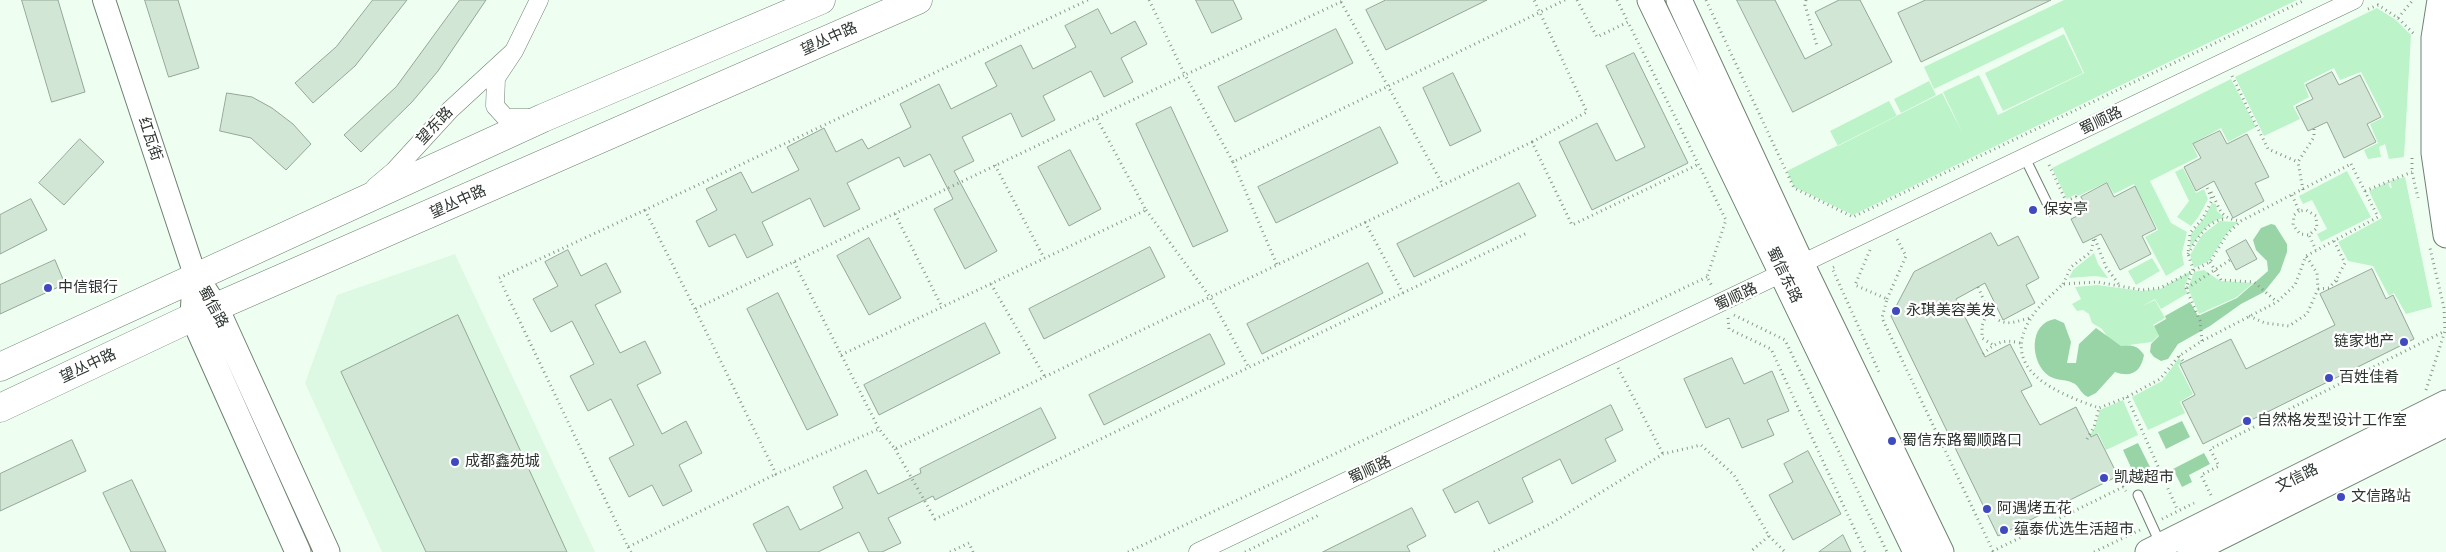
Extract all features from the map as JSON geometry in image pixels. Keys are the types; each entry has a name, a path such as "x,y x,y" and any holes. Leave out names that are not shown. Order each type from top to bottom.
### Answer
{"main road":[{"path":"0,367 196,278 358,201 543,118 821,0"},
{"name":"望丛中路","path":"0,408 204,313 918,0"},
{"name":"蜀信东路","path":"1650,0 1941,552"},
{"name":"蜀信东路","path":"1679,0 1793,270 1916,552"},
{"path":"2437,240 2434,152 2434,38 2440,0"},
{"name":"蜀信路","path":"196,278 204,313 298,552"},
{"name":"蜀信路","path":"204,313 328,552"},
{"path":"2190,552 2440,403"},
{"name":"文信路","path":"2154,541 2440,403"}],"street":[{"name":"红瓦街","path":"104,0 196,278"},
{"name":"望东路","path":"539,0 514,51 496,78 494,106 506,118 543,118"},
{"name":"蜀顺路","path":"1198,552 1722,303 2028,165 2357,6"},
{"name":"望东路","path":"358,201 394,170 450,110 514,51"}],"lane":[{"path":"2028,165 2050,211"},
{"path":"2138,494 2154,541"}],"path":[{"path":"630,552 500,278 1088,0"},
{"path":"1149,0 1185,75 1233,162 1278,264"},
{"path":"895,449 1532,142 1587,112 1534,0"},
{"path":"1233,162 1565,0"},
{"path":"1577,0 1597,37 1628,22"},
{"path":"1128,552 1707,277 1726,220 1697,165 1617,0"},
{"path":"1706,0 1794,188 1853,217 2305,0"},
{"path":"1806,0 1804,5 1817,46"},
{"path":"2398,18 2413,0"},
{"path":"695,309 1343,1 1443,184"},
{"path":"2357,6 2378,5 2398,18 2418,38"},
{"path":"2223,80 2240,71"},
{"path":"2232,75 2268,149 2298,162"},
{"path":"1096,117 1146,210 1210,297 1248,368"},
{"path":"2303,190 2298,162 2314,137 2314,128"},
{"path":"1532,142 1572,225 1697,165"},
{"path":"2412,153 2412,172 2418,199"},
{"path":"2028,165 2048,164 2057,160"},
{"path":"2048,164 2066,202 2076,197 2080,204 2084,203"},
{"path":"2063,284 2097,282 2142,290 2160,288 2193,269 2210,262 2228,233 2241,221 2351,164 2378,216 2306,256 2295,285 2278,302 2248,315 2202,341 2179,356 2160,379 2128,397 2099,408 2065,396 2034,376 2025,363 2020,343 2031,318 2063,284 2071,267 2091,252 2094,237 2106,267 2121,286"},
{"path":"996,165 1044,258"},
{"path":"2365,191 2412,172"},
{"path":"2202,341 2200,321 2186,288 2193,269 2188,254 2190,233 2203,218 2212,200 2206,185 2217,202 2219,210 2227,219"},
{"path":"2292,195 2299,211"},
{"path":"645,210 776,474"},
{"path":"841,355 1146,210"},
{"path":"2306,210 2316,216 2317,228 2309,235 2300,234 2293,225 2294,216 2299,211 2306,210"},
{"path":"894,214 942,307"},
{"path":"2188,254 2201,234 2219,219 2241,221"},
{"path":"1365,222 1403,293"},
{"path":"794,262 879,429 895,449 935,519 1527,233"},
{"path":"1888,242 1905,233"},
{"path":"2309,235 2316,250"},
{"path":"1896,237 1906,256 1887,299 1882,318 1993,551"},
{"path":"2437,240 2445,331 2440,403"},
{"path":"2318,289 2329,288 2336,280 2345,263 2334,241"},
{"path":"1863,254 1879,246"},
{"path":"1870,250 1855,285 1887,299"},
{"path":"2248,315 2265,323 2289,326 2306,314 2318,289 2317,273 2306,256"},
{"path":"2186,288 2230,260"},
{"path":"2210,262 2221,280 2254,282 2278,302"},
{"path":"1840,264 1832,268 1880,374"},
{"path":"1707,277 1722,303"},
{"path":"2336,280 2338,285"},
{"path":"991,284 1045,377"},
{"path":"1978,287 1988,310 1996,320 2009,324 2031,318"},
{"path":"1988,310 1982,326 1982,338 1993,345"},
{"path":"1865,552 1771,349 1729,329 1727,312 1785,340 1887,552"},
{"path":"2211,495 2201,475 2219,466 2210,448 2445,331"},
{"path":"1983,354 1993,345 2006,339 2020,343"},
{"path":"2179,356 2184,362"},
{"path":"1608,371 1626,362"},
{"path":"1617,367 1663,454"},
{"path":"2128,397 2178,511"},
{"path":"2087,439 2094,427 2099,408"},
{"path":"628,547 776,474 879,429"},
{"path":"1494,552 1550,524 1663,454 1701,445 1734,475 1769,536 1785,552"},
{"path":"1987,552 1993,551 2123,486 2127,495"},
{"path":"2094,552 2154,541 2178,511 2220,491"},
{"path":"1245,552 1325,512"},
{"path":"1750,552 1769,536"},
{"path":"950,552 969,543 973,552"}],"shaded area":[{"path":"2064,0 2297,0 1853,215 1794,187 1787,171 1942,93 1962,132 1943,92 1979,75 1998,115 2084,73 2063,27 1934,89 1924,67"},
{"path":"2377,8 2396,20 2411,35 2404,157 2389,159 2385,144 2379,147 2381,157 2368,159 2364,150 2378,143 2370,124 2384,117 2361,72 2340,80 2334,68 2304,83 2309,97 2293,106 2300,119 2264,136 2235,77"},
{"path":"2064,34 2083,73 2003,111 1985,73"},
{"path":"2231,79 2256,127 2228,142 2221,128 2192,144 2198,157 2150,181 2171,223 2187,232 2182,253 2184,265 2166,276 2145,237 2158,230 2134,184 2114,194 2107,182 2078,196 2076,194 2067,199 2052,168"},
{"path":"1929,81 1936,95 1901,113 1894,99"},
{"path":"1889,101 1897,116 1838,146 1830,131"},
{"path":"2183,168 2196,193 2204,189 2208,199 2191,226 2177,217 2189,201 2175,172"},
{"path":"2347,171 2371,217 2321,242 2317,234 2327,229 2312,200 2303,204 2299,196"},
{"path":"2405,177 2432,307 2406,314 2394,293 2389,296 2373,266 2348,261 2338,242 2382,218 2369,191 2388,182 2390,188 2392,188 2390,181"},
{"path":"2212,203 2216,204 2217,211 2225,218 2209,225 2190,249 2191,234 2204,218"},
{"path":"2220,221 2238,222 2227,233 2209,261 2194,268 2190,255 2202,235"},
{"path":"2271,224 2275,225 2287,244 2287,252 2280,272 2264,292 2241,304 2210,326 2178,344 2168,359 2161,361 2154,357 2150,352 2151,344 2159,336 2154,326 2166,319 2165,316 2190,302 2198,316 2237,298 2268,271 2267,261 2256,250 2253,240 2261,228"},
{"path":"2094,253 2098,264 2108,278 2095,276 2069,278 2073,270"},
{"path":"455,254 595,552 382,552 305,383 337,295"},
{"path":"2152,258 2160,271 2136,285 2128,271"},
{"path":"2204,270 2220,281 2253,283 2237,297 2199,314 2188,288 2194,272"},
{"path":"2191,271 2184,288 2188,293 2161,309 2155,299 2142,306 2155,300 2165,318 2153,325 2159,335 2152,342 2121,346 2109,339 2102,329 2092,323 2089,314 2083,310 2077,311 2072,304 2081,299 2075,287 2097,285 2142,291 2160,289"},
{"path":"2055,319 2064,323 2071,342 2067,363 2076,363 2079,344 2096,328 2121,346 2137,347 2144,355 2143,361 2138,369 2130,374 2115,372 2096,393 2088,397 2075,384 2049,376 2038,362 2035,353 2036,335 2046,322"},
{"path":"2179,358 2182,362 2178,365 2193,394 2180,402 2185,413 2148,430 2132,397 2162,381"},
{"path":"2123,400 2138,435 2106,450 2098,433 2088,438 2095,427 2100,410"},
{"path":"2182,421 2190,437 2166,449 2158,432"},
{"path":"2138,443 2150,467 2134,474 2123,450"},
{"path":"2204,453 2210,464 2189,475 2192,482 2182,487 2173,469"}],"building":[{"path":"22,0 58,0 85,92 52,102"},
{"path":"145,0 178,0 199,68 169,77"},
{"path":"373,0 407,0 355,66 313,103 295,83 336,47"},
{"path":"460,0 486,0 438,71 412,102 361,152 344,135 396,87"},
{"path":"1196,0 1233,0 1242,19 1212,33"},
{"path":"1386,0 1487,0 1386,50 1366,10"},
{"path":"1737,0 1775,0 1805,59 1832,45 1815,12 1839,0 1860,0 1892,62 1793,112"},
{"path":"1926,0 2051,0 1921,62 1898,13"},
{"path":"1098,9 1111,34 1135,21 1147,44 1121,58 1133,82 1104,97 1091,71 1043,96 1055,120 1022,137 1011,113 962,137 974,161 954,171 997,251 965,269 934,209 953,199 930,154 904,167 899,157 847,183 860,209 824,227 810,198 762,222 773,245 747,258 735,234 709,247 696,221 717,210 706,189 741,172 752,193 799,170 787,147 824,128 836,152 862,139 868,149 911,127 900,104 939,84 951,109 997,86 985,63 1021,45 1033,69 1076,47 1065,26"},
{"path":"1336,29 1353,63 1235,122 1218,87"},
{"path":"1634,53 1688,163 1592,210 1559,142 1597,123 1616,161 1645,147 1606,66"},
{"path":"2332,72 2339,85 2360,75 2381,117 2367,124 2376,142 2344,158 2327,122 2308,131 2296,107 2313,99 2306,85"},
{"path":"1453,73 1481,131 1450,146 1423,88"},
{"path":"227,93 252,97 272,108 293,124 311,144 286,170 251,138 220,131"},
{"path":"1171,107 1228,231 1193,247 1136,124"},
{"path":"1380,127 1398,163 1276,223 1258,187"},
{"path":"2220,131 2227,144 2247,134 2269,177 2255,183 2264,201 2233,218 2214,181 2196,191 2184,167 2201,158 2193,144"},
{"path":"80,139 104,162 64,205 39,183"},
{"path":"1070,150 1101,209 1069,226 1038,167"},
{"path":"1519,183 1536,216 1414,277 1397,244"},
{"path":"2107,183 2114,197 2135,186 2156,229 2142,236 2151,254 2120,270 2101,234 2083,243 2071,219 2088,211 2081,197"},
{"path":"31,199 47,230 0,254 0,215"},
{"path":"1991,233 1998,246 2018,236 2039,278 2026,285 2035,303 2003,320 1985,283 1956,299 1985,357 2010,344 2032,386 2021,391 2040,425 2076,407 2091,437 2097,434 2118,476 1998,536 1891,316 1914,272"},
{"path":"869,238 901,298 869,315 837,256"},
{"path":"2246,240 2257,259 2236,270 2226,251"},
{"path":"1150,247 1165,277 1044,339 1029,309"},
{"path":"568,250 581,276 606,263 621,292 595,305 620,353 645,341 661,373 637,385 662,434 686,421 702,453 679,465 692,491 663,506 652,485 629,497 609,458 634,445 611,399 588,411 570,376 594,364 572,321 551,332 533,299 558,286 545,262"},
{"path":"55,260 65,284 0,314 0,285"},
{"path":"1368,263 1383,293 1262,354 1247,324"},
{"path":"2372,269 2386,299 2393,295 2414,339 2203,444 2182,402 2195,395 2180,364 2231,339 2246,369 2335,325 2320,294"},
{"path":"778,293 838,415 807,430 747,309"},
{"name":"成都鑫苑城","path":"458,315 567,552 426,552 341,372"},
{"path":"985,323 1000,353 879,415 864,385"},
{"path":"1210,334 1225,364 1104,425 1089,395"},
{"path":"1732,358 1744,384 1772,371 1789,411 1767,420 1774,435 1742,448 1729,418 1706,428 1684,379"},
{"path":"1611,405 1623,430 1605,439 1616,461 1572,484 1560,459 1522,478 1533,502 1489,524 1478,501 1455,513 1443,490"},
{"path":"1041,408 1056,438 935,500 933,496 888,518 901,543 882,552 869,552 859,532 818,552 767,552 753,524 788,506 800,530 843,508 833,487 866,470 878,494 921,473 920,469"},
{"path":"72,440 86,471 0,511 0,474"},
{"path":"1808,451 1841,514 1793,540 1769,495 1793,482 1784,464"},
{"path":"132,480 166,552 131,552 103,493"},
{"path":"1412,508 1426,536 1407,546 1410,552 1323,552"},
{"path":"1843,535 1851,552 1819,552"}],"place":[{"name":"保安亭","path":"2033,210"},
{"name":"中信银行","path":"48,288"},
{"name":"永琪美容美发","path":"1896,311"},
{"name":"链家地产","path":"2404,342"},
{"name":"百姓佳肴","path":"2329,378"},
{"name":"自然格发型设计工作室","path":"2247,421"},
{"name":"蜀信东路蜀顺路口","path":"1892,441"},
{"name":"成都鑫苑城","path":"455,462"},
{"name":"凯越超市","path":"2104,478"},
{"name":"文信路站","path":"2341,497"},
{"name":"阿遇烤五花","path":"1987,509"},
{"name":"蕴泰优选生活超市","path":"2004,530"}]}
